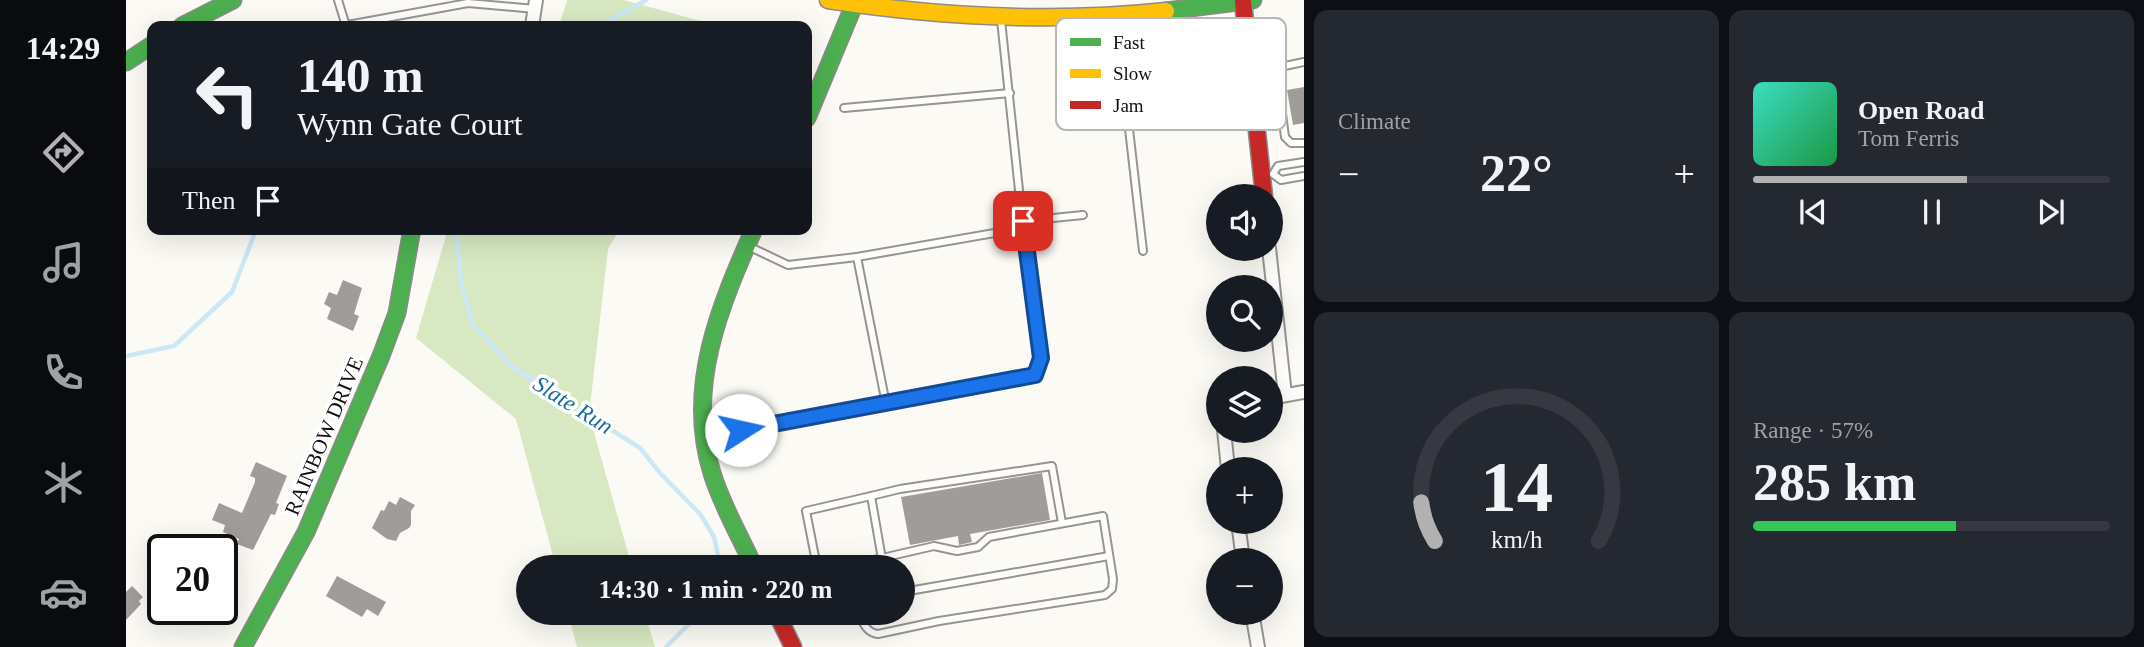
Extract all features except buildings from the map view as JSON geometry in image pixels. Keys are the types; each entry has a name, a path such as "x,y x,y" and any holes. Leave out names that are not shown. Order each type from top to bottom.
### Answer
{"street":[{"path":"192,21 233,0"},
{"path":"828,0 942,15 1001,18 1124,15 1242,1"},
{"path":"812,107 836,53 854,2"},
{"path":"126,62 147,48"},
{"path":"1261,130 1267,175 1266,184"},
{"name":"RAINBOW DRIVE","path":"243,647 306,532 381,356 397,313 410,235"},
{"path":"749,555 711,469 702,412 707,354 715,326 751,235"},
{"path":"1270,261 1285,396 1304,392"},
{"path":"782,625 793,647"},
{"path":"1254,625 1258,647"}],"lane":[{"path":"338,0 343,21"},
{"path":"371,21 468,3 536,4"},
{"path":"741,430 1035,375 1041,358 1023,225 1001,18"},
{"path":"1286,66 1304,62"},
{"path":"844,108 1010,93"},
{"path":"1129,130 1143,251"},
{"path":"1284,130 1285,137 1291,144 1304,143"},
{"path":"1267,175 1278,166 1304,162"},
{"path":"1267,175 1281,180 1304,176"},
{"path":"747,245 788,265 857,257 1083,215"},
{"path":"857,257 886,404"},
{"path":"815,555 806,511 900,489 1052,466 1062,523"},
{"path":"871,496 881,555"},
{"path":"864,625 878,634 939,621 1099,596 1109,592 1113,584 1102,516 989,537 978,547 957,551 934,546 893,555"},
{"path":"915,590 1109,556"}],"green space":[{"path":"567,0 624,0 701,21 561,21"},
{"path":"446,235 616,235 608,249 589,415 629,555 553,555 516,419 416,338"},
{"path":"571,625 649,625 655,647 577,647"}],"waterway":[{"path":"609,21 646,0"},
{"path":"126,356 174,346 232,292 254,235"},
{"name":"Slate Run","path":"457,235 461,283 473,325 514,368 640,448 701,515 714,537 718,555"},
{"name":"Slate Run","path":"666,647 688,625"}],"traffic: fast":[{"path":"192,21 233,0"},
{"path":"1166,11 1253,0"},
{"path":"812,106 854,5"},
{"path":"126,62 147,48"},
{"path":"243,647 306,532 381,356 397,313 411,235"},
{"path":"748,555 712,473 702,410 710,348 729,288 751,235"}],"traffic: slow":[{"path":"828,0 912,11 997,16 1081,17 1166,11"}],"traffic: jam":[{"path":"1243,2 1245,18"},
{"path":"1257,130 1263,184"},
{"path":"782,625 793,647"}],"route":[{"path":"741,430 1035,375 1041,358 1023,221"}]}
